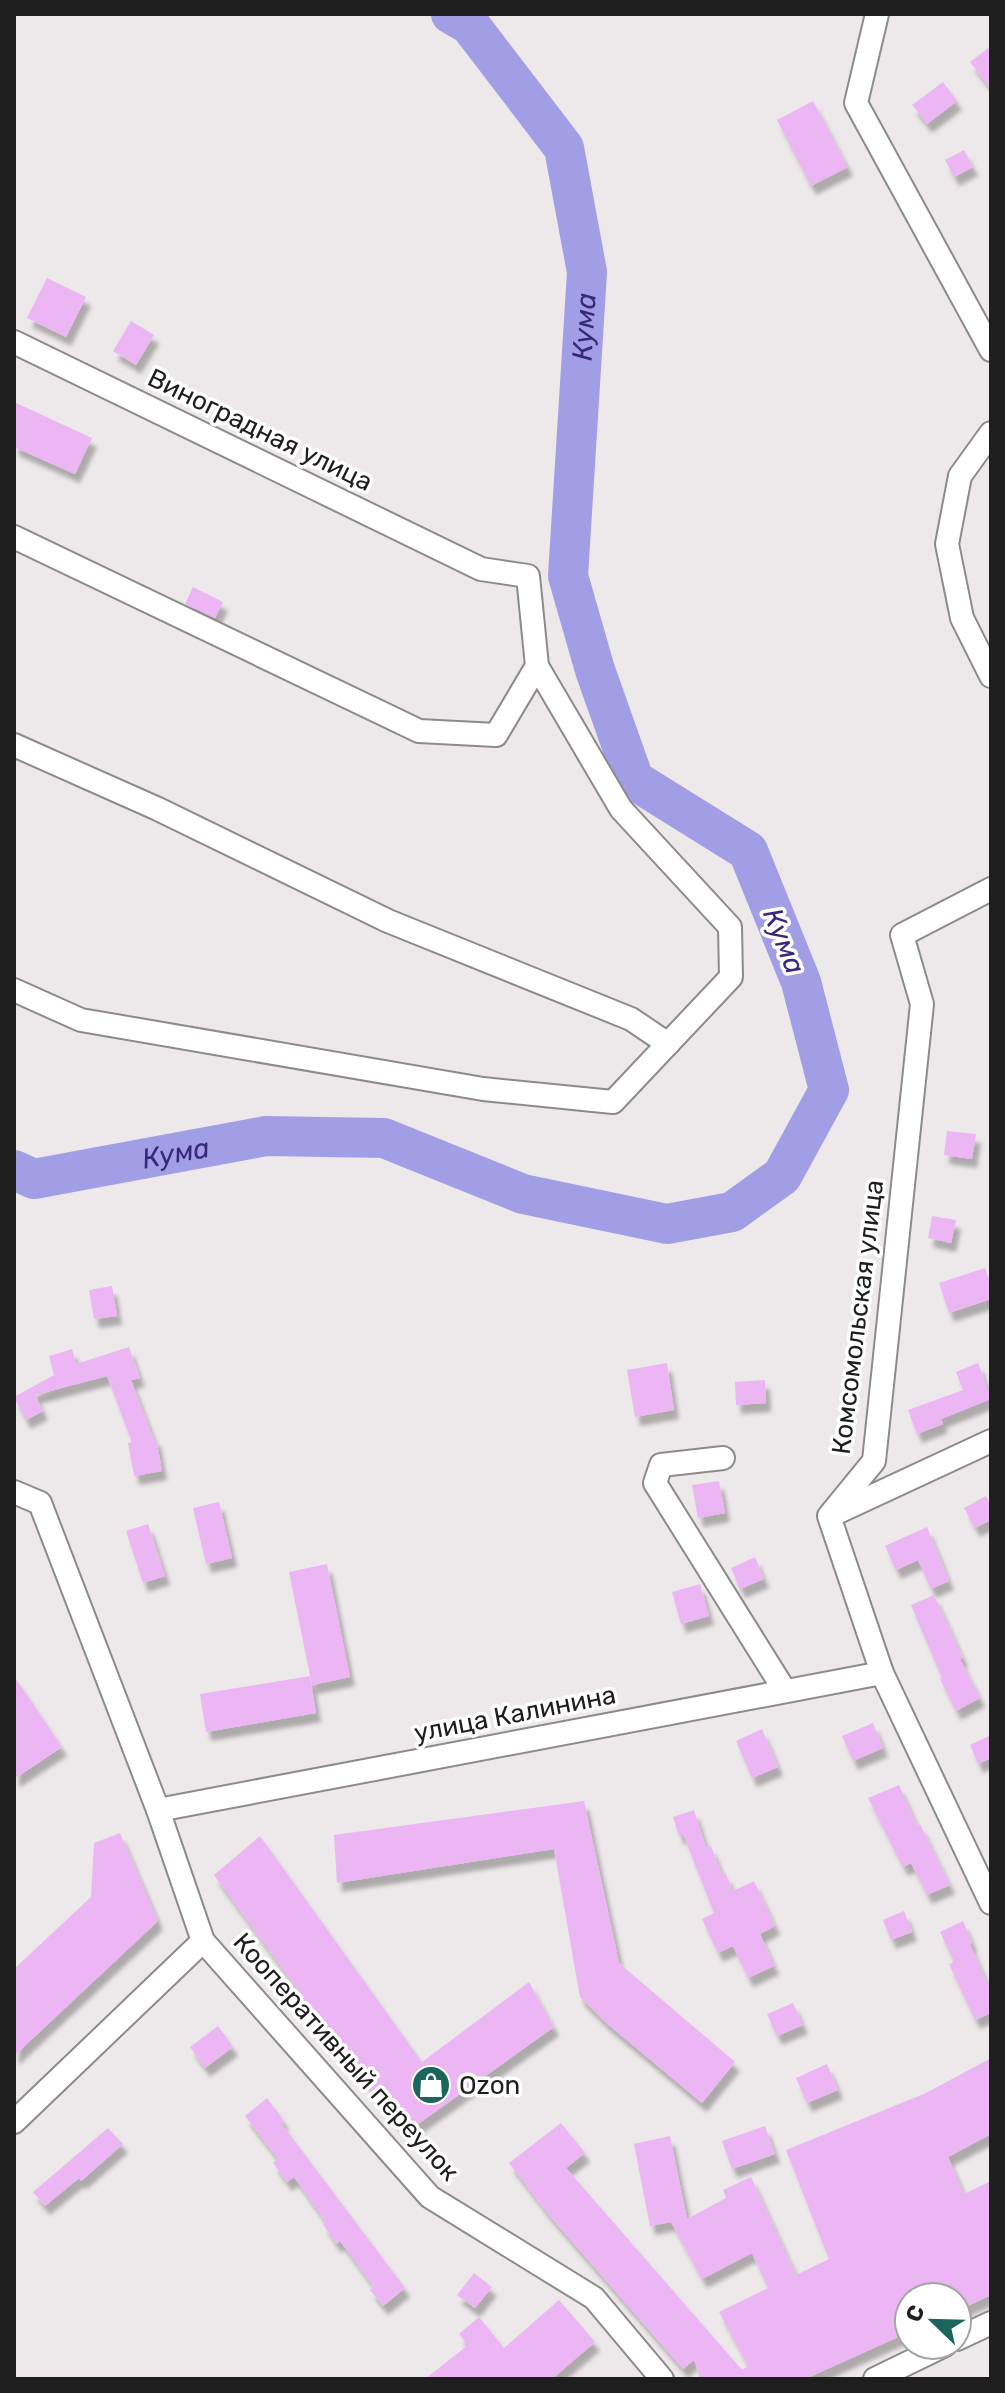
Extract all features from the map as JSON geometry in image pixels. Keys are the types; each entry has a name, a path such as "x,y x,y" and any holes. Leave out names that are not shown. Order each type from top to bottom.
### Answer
{"street":[{"path":"877,14 856,103 991,350"},
{"name":"Виноградная улица","path":"14,342 481,569 528,576 537,666"},
{"path":"991,433 960,476 947,544 962,618 991,676"},
{"path":"14,537 419,731 496,735 537,666 621,809 730,927 731,977 613,1102 483,1089 81,1020 14,990"},
{"path":"14,745 158,809 388,921 631,1019 668,1044"},
{"name":"Комсомольская улица","path":"829,1516 874,1461 922,1004 902,935 991,889"},
{"path":"991,1441 829,1516 882,1673 991,1903"},
{"path":"723,1458 661,1465 655,1483 785,1691"},
{"name":"Кооперативный переулок","path":"14,1492 40,1503 158,1810 203,1941 430,2197 594,2298 662,2379"},
{"name":"улица Калинина","path":"158,1810 882,1673"},
{"path":"14,2122 203,1941"},
{"path":"875,2379 912,2361"}],"building":[{"path":"991,46 991,89 970,62"},
{"path":"943,82 957,101 927,124 912,105"},
{"path":"813,101 848,167 811,186 777,120"},
{"path":"964,150 973,167 954,177 945,160"},
{"path":"47,278 86,297 66,337 27,318"},
{"path":"131,321 154,335 136,365 113,351"},
{"path":"14,402 92,438 75,474 14,447"},
{"path":"193,587 223,602 215,618 185,604"},
{"path":"947,1131 976,1134 972,1159 944,1155"},
{"path":"932,1216 956,1220 951,1243 928,1238"},
{"path":"985,1268 991,1286 991,1299 949,1313 939,1283"},
{"path":"112,1286 117,1316 94,1319 89,1290"},
{"path":"129,1347 140,1378 131,1380 153,1438 156,1438 162,1471 134,1476 128,1443 132,1442 107,1376 35,1395 43,1411 26,1420 14,1397 54,1375 49,1356 72,1349 76,1364"},
{"path":"667,1363 674,1410 635,1417 627,1370"},
{"path":"978,1363 991,1399 941,1419 943,1424 917,1434 908,1410 963,1390 956,1372"},
{"path":"765,1380 766,1403 736,1405 735,1382"},
{"path":"719,1481 725,1513 698,1518 692,1485"},
{"path":"986,1496 991,1506 991,1520 975,1528 964,1508"},
{"path":"219,1502 232,1558 206,1564 193,1508"},
{"path":"148,1524 165,1576 143,1583 126,1531"},
{"path":"927,1527 949,1581 931,1589 918,1560 896,1570 885,1546"},
{"path":"755,1557 764,1579 740,1589 731,1568"},
{"path":"327,1564 350,1677 312,1685 289,1572"},
{"path":"700,1584 709,1616 681,1624 672,1592"},
{"path":"934,1595 980,1698 956,1711 911,1605"},
{"path":"14,1676 62,1747 14,1779"},
{"path":"310,1676 316,1713 206,1732 200,1694"},
{"path":"873,1723 883,1748 853,1761 842,1736"},
{"path":"762,1729 778,1767 752,1778 736,1741"},
{"path":"991,1735 991,1758 978,1764 970,1745"},
{"path":"899,1785 917,1826 920,1824 950,1885 927,1895 911,1863 903,1867 868,1798"},
{"path":"584,1801 619,1963 735,2062 702,2103 605,2022 580,1997 554,1849 337,1883 334,1835"},
{"path":"694,1810 706,1848 711,1846 722,1875 726,1874 733,1891 754,1881 775,1926 760,1934 774,1966 748,1978 733,1946 718,1953 702,1919 714,1913 683,1834 679,1836 673,1817"},
{"path":"120,1833 158,1921 14,2056 14,1969 91,1897 94,1843"},
{"path":"260,1836 422,2062 529,1982 554,2027 404,2134 214,1875"},
{"path":"904,1911 912,1932 891,1940 883,1920"},
{"path":"963,1921 991,1992 991,2013 975,2020 949,1964 954,1962 940,1932"},
{"path":"793,2003 803,2025 777,2036 767,2014"},
{"path":"218,2026 233,2047 205,2068 190,2047"},
{"path":"991,2058 991,2134 948,2157 964,2194 991,2181 991,2295 973,2303 973,2281 893,2281 893,2339 805,2379 700,2379 694,2360 683,2369 548,2214 509,2163 561,2123 585,2153 566,2168 742,2370 748,2366 719,2312 768,2288 752,2253 702,2279 671,2222 650,2226 634,2144 670,2136 687,2219 726,2198 723,2190 751,2177 796,2275 829,2259 786,2150 926,2093"},
{"path":"827,2064 838,2090 807,2103 796,2078"},
{"path":"267,2098 284,2121 281,2123 405,2288 383,2306 370,2290 374,2287 340,2241 336,2244 323,2224 326,2222 294,2177 287,2182 273,2163 278,2159 245,2116"},
{"path":"765,2126 775,2154 732,2169 722,2141"},
{"path":"108,2128 123,2144 81,2181 79,2178 45,2206 33,2192"},
{"path":"474,2273 492,2287 475,2308 457,2295"},
{"path":"559,2300 595,2342 552,2379 425,2379 468,2345 459,2334 479,2317 504,2348"}],"waterway":[{"name":"Кума","path":"14,1170 34,1179 266,1136 384,1138 523,1194 667,1224 732,1212 782,1176 829,1090 801,982 748,851 634,780 595,670 568,576 587,272 564,148 470,25 451,14"}],"place":[{"name":"Ozon","path":"431,2085"}]}
